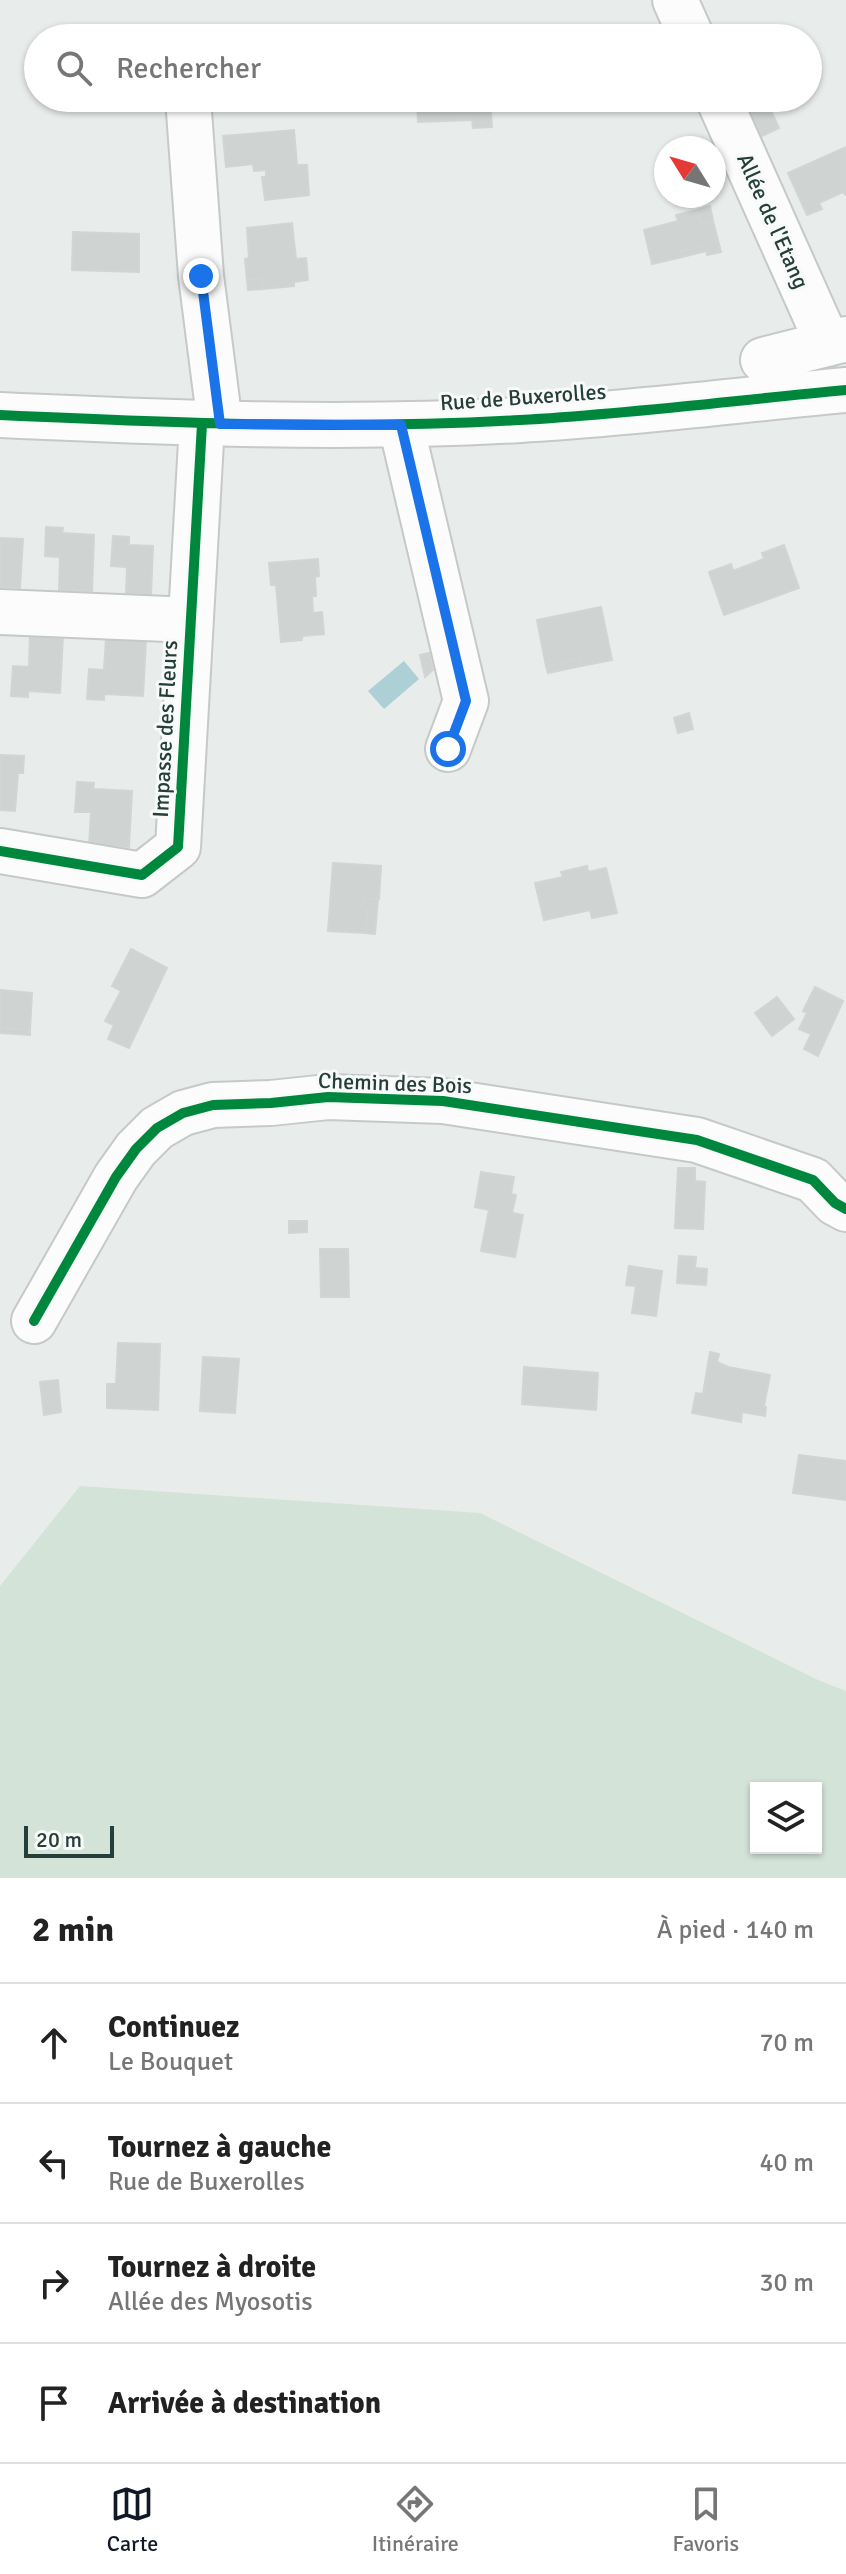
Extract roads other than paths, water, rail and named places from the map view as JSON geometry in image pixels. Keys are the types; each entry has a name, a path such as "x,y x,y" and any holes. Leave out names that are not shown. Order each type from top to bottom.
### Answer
{"street":[{"path":"675,0 686,24"},
{"name":"Impasse des Fleurs","path":"0,851 142,875 178,847 191,620 211,424 189,112"},
{"name":"Allée de l'Etang","path":"725,112 837,341"},
{"path":"763,360 837,341"},
{"name":"Rue de Buxerolles","path":"0,415 211,424 401,425 522,420 846,390"},
{"path":"401,425 466,701 448,749"},
{"path":"0,612 191,620"},
{"name":"Chemin des Bois","path":"34,1321 116,1177 136,1149 157,1128 183,1113 213,1105 328,1097 443,1101 697,1140 813,1180 835,1203 846,1209"}],"water":[{"path":"404,661 419,679 384,709 368,691"}]}
